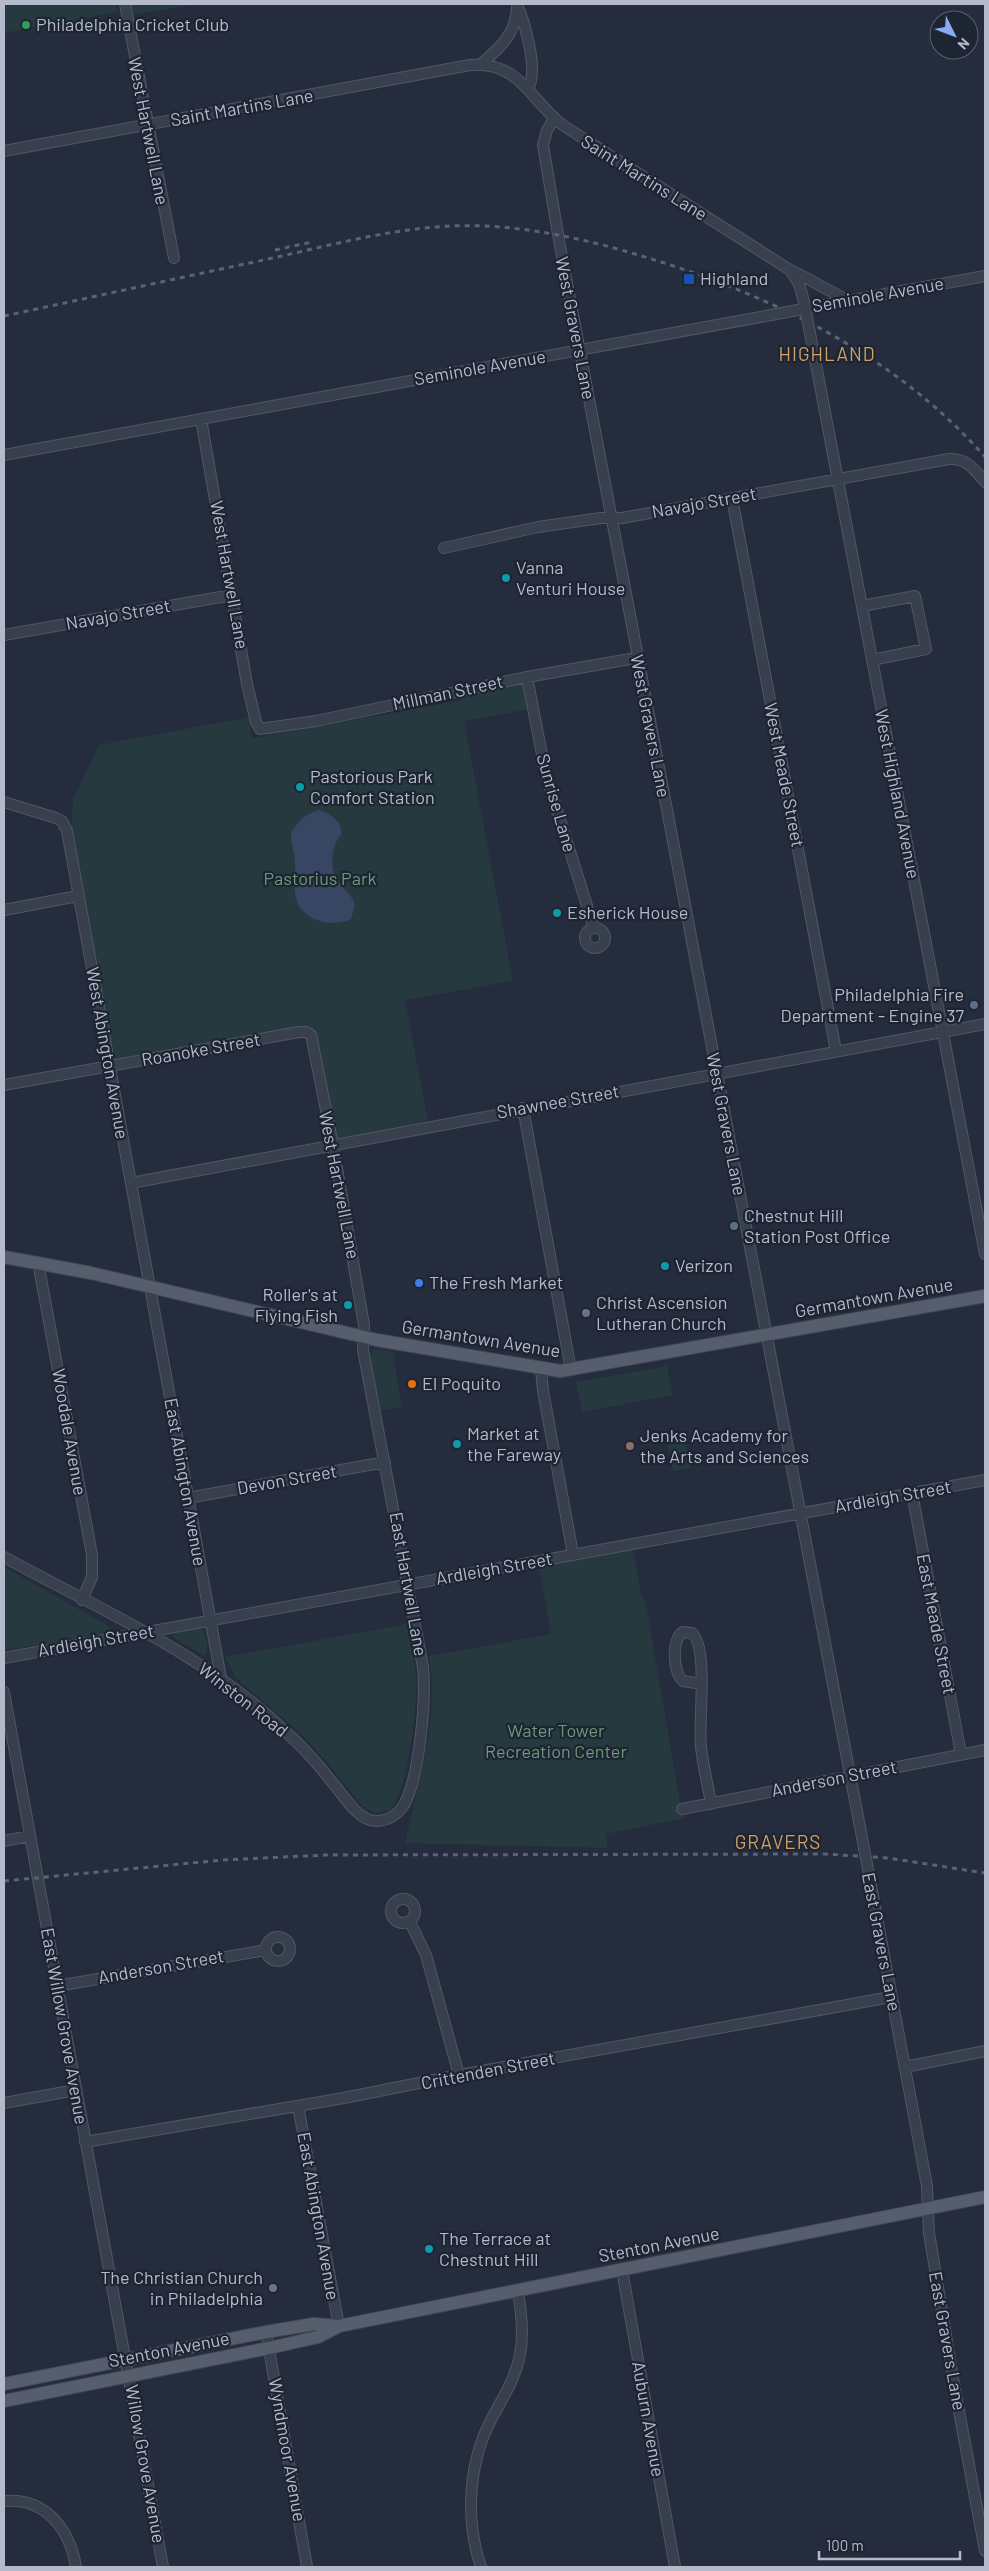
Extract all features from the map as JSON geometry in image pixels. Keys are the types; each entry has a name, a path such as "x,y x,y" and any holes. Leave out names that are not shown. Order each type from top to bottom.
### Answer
{"main road":[{"name":"Germantown Avenue","path":"4,1257 38,1262 149,1286 364,1337 541,1369 571,1370 985,1296"},
{"name":"Stenton Avenue","path":"4,2384 266,2332 314,2324 338,2326 985,2197"},
{"name":"Stenton Avenue","path":"4,2401 318,2337 338,2326"}],"street":[{"name":"West Hartwell Lane","path":"125,4 146,125 174,258"},
{"path":"481,64 509,36 515,24 517,4"},
{"path":"517,4 532,66 533,80 528,90"},
{"name":"Saint Martins Lane","path":"4,151 481,64 511,73 554,119 790,270 813,280 847,300"},
{"name":"West Gravers Lane","path":"554,119 545,137 544,158 636,658 767,1335"},
{"path":"790,270 799,284 804,304"},
{"name":"Seminole Avenue","path":"4,455 771,315 804,304 818,306 985,276"},
{"name":"West Highland Avenue","path":"804,304 985,1254"},
{"name":"West Hartwell Lane","path":"201,419 253,711 260,729"},
{"name":"Navajo Street","path":"444,548 538,527 611,518 950,459 970,464 985,482"},
{"name":"West Meade Street","path":"732,498 836,1051"},
{"name":"Navajo Street","path":"4,636 232,594"},
{"path":"862,606 915,596 926,649 872,660"},
{"name":"Millman Street","path":"260,729 316,720 527,677 636,658"},
{"name":"Sunrise Lane","path":"527,677 546,775 594,928"},
{"name":"West Abington Avenue","path":"4,802 62,821 67,831 149,1286"},
{"path":"4,910 78,896"},
{"name":"Shawnee Street","path":"131,1183 523,1108 985,1024"},
{"name":"Roanoke Street","path":"4,1086 299,1032 309,1033"},
{"name":"West Hartwell Lane","path":"309,1033 313,1040 327,1124 333,1145 364,1325 364,1337"},
{"path":"523,1108 571,1370"},
{"name":"Woodale Avenue","path":"38,1262 92,1555 92,1578 82,1600"},
{"name":"East Abington Avenue","path":"149,1286 220,1678"},
{"name":"East Gravers Lane","path":"767,1335 927,2186 929,2233 952,2374 985,2551"},
{"name":"East Hartwell Lane","path":"364,1337 363,1350 424,1676 422,1719 416,1763 407,1798 396,1815 383,1820"},
{"path":"541,1369 543,1391 573,1554"},
{"name":"Devon Street","path":"188,1498 385,1462"},
{"name":"Ardleigh Street","path":"4,1658 985,1480"},
{"name":"East Meade Street","path":"912,1493 961,1754"},
{"name":"Winston Road","path":"4,1557 142,1632 220,1678 255,1705 292,1738 358,1813 370,1820 383,1820"},
{"path":"702,1684 683,1681 678,1675 675,1644 679,1634 683,1632 692,1633 697,1641 702,1684 701,1747 711,1804"},
{"name":"East Willow Grove Avenue","path":"4,1692 126,2360"},
{"name":"Anderson Street","path":"682,1809 985,1750"},
{"path":"4,1841 30,1836"},
{"path":"410,1922 428,1963 459,2075"},
{"name":"Anderson Street","path":"57,1986 266,1950"},
{"name":"Crittenden Street","path":"85,2142 298,2106 891,1997"},
{"path":"905,2067 985,2051"},
{"path":"4,2103 76,2090"},
{"name":"East Abington Avenue","path":"298,2106 338,2326"},
{"name":"Auburn Avenue","path":"622,2270 675,2567"},
{"path":"481,2567 474,2539 470,2507 472,2490 483,2439 491,2419 511,2385 520,2355 522,2333 518,2290"},
{"name":"Wyndmoor Avenue","path":"266,2332 307,2567"},
{"name":"Willow Grove Avenue","path":"126,2360 163,2567"},
{"path":"4,2501 34,2505 55,2519 70,2542 76,2567"}],"green space":[{"name":"Philadelphia Cricket Club","path":"4,4 116,4 117,12 4,33"},
{"path":"131,4 200,4 132,15"},
{"name":"Pastorius Park","path":"518,683 524,686 529,709 464,721 513,981 405,1000 428,1121 342,1139 336,1138 313,1031 306,1027 117,1059 112,1057 71,828 73,799 99,745 249,717 252,738 459,701 465,694"},
{"path":"374,1349 395,1352 394,1361 402,1407 380,1410 370,1355"},
{"path":"667,1366 673,1395 582,1412 576,1382"},
{"path":"685,1438 691,1468 673,1471 667,1442"},
{"name":"Water Tower Recreation Center","path":"633,1549 642,1598 645,1598 681,1809 685,1818 606,1834 607,1848 405,1843 430,1727 432,1680 429,1656 551,1634 539,1566"},
{"path":"4,1567 107,1625 110,1629 102,1634 4,1649"},
{"path":"407,1624 414,1658 416,1690 407,1767 402,1785 390,1810 375,1813 363,1807 326,1761 298,1731 236,1678 225,1657"},
{"path":"201,1627 207,1641 205,1656 172,1637 175,1632"}],"water":[{"path":"318,810 334,817 340,824 341,834 335,846 332,859 333,869 337,879 355,905 351,919 344,922 327,922 311,917 299,906 296,898 295,859 291,832 303,817"}],"railway":[{"path":"4,316 405,230 450,226 503,227 529,230 556,234 607,246 658,261 749,294 793,314 876,362 915,391 951,422 985,457"},
{"path":"275,250 312,242"},
{"path":"4,1881 223,1860 326,1855 824,1854 888,1858 985,1873"}],"place":[{"name":"Philadelphia Cricket Club","path":"26,25"},
{"name":"Highland","path":"689,279"},
{"name":"Vanna Venturi House","path":"506,578"},
{"name":"Pastorious Park Comfort Station","path":"300,787"},
{"name":"Esherick House","path":"557,913"},
{"name":"Philadelphia Fire Department - Engine 37","path":"974,1005"},
{"name":"Chestnut Hill Station Post Office","path":"734,1226"},
{"name":"Verizon","path":"665,1266"},
{"name":"The Fresh Market","path":"419,1283"},
{"name":"Roller's at Flying Fish","path":"348,1305"},
{"name":"Christ Ascension Lutheran Church","path":"586,1313"},
{"name":"El Poquito","path":"412,1384"},
{"name":"Market at the Fareway","path":"457,1444"},
{"name":"Jenks Academy for the Arts and Sciences","path":"630,1446"},
{"name":"The Terrace at Chestnut Hill","path":"429,2249"},
{"name":"The Christian Church in Philadelphia","path":"273,2288"}],"district":[{"name":"HIGHLAND","path":"827,354"},
{"name":"GRAVERS","path":"778,1842"}]}
